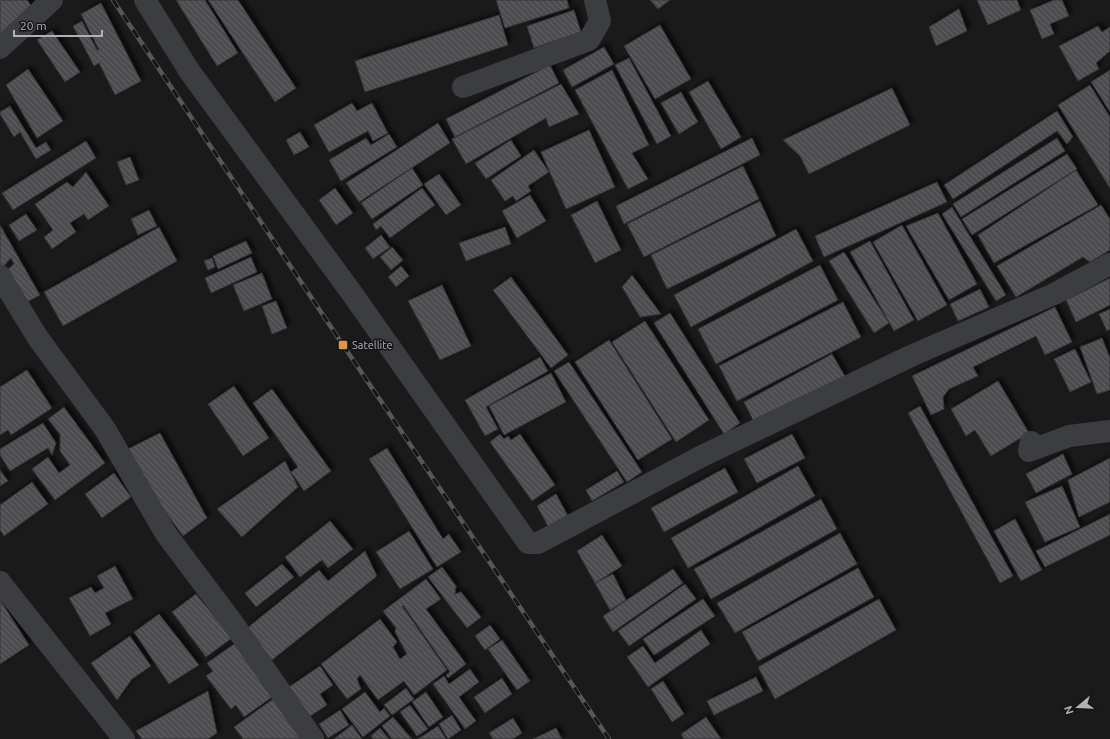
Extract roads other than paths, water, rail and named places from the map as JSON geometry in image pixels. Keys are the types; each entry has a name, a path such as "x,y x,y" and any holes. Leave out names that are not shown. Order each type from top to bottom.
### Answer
{"street":[{"path":"0,48 52,0"},
{"path":"145,0 190,72 352,292 518,531 528,542 538,543 702,456 914,355 1054,294 1110,264"},
{"path":"464,87 589,40 600,21 595,0"},
{"path":"0,276 38,338 105,429 166,534 230,619 313,739"},
{"path":"1031,442 1029,452 1069,436 1110,432"},
{"path":"0,582 124,739"}],"railway":[{"path":"113,0 343,345 609,739"}],"place":[{"name":"Satellite","path":"343,345"}]}
